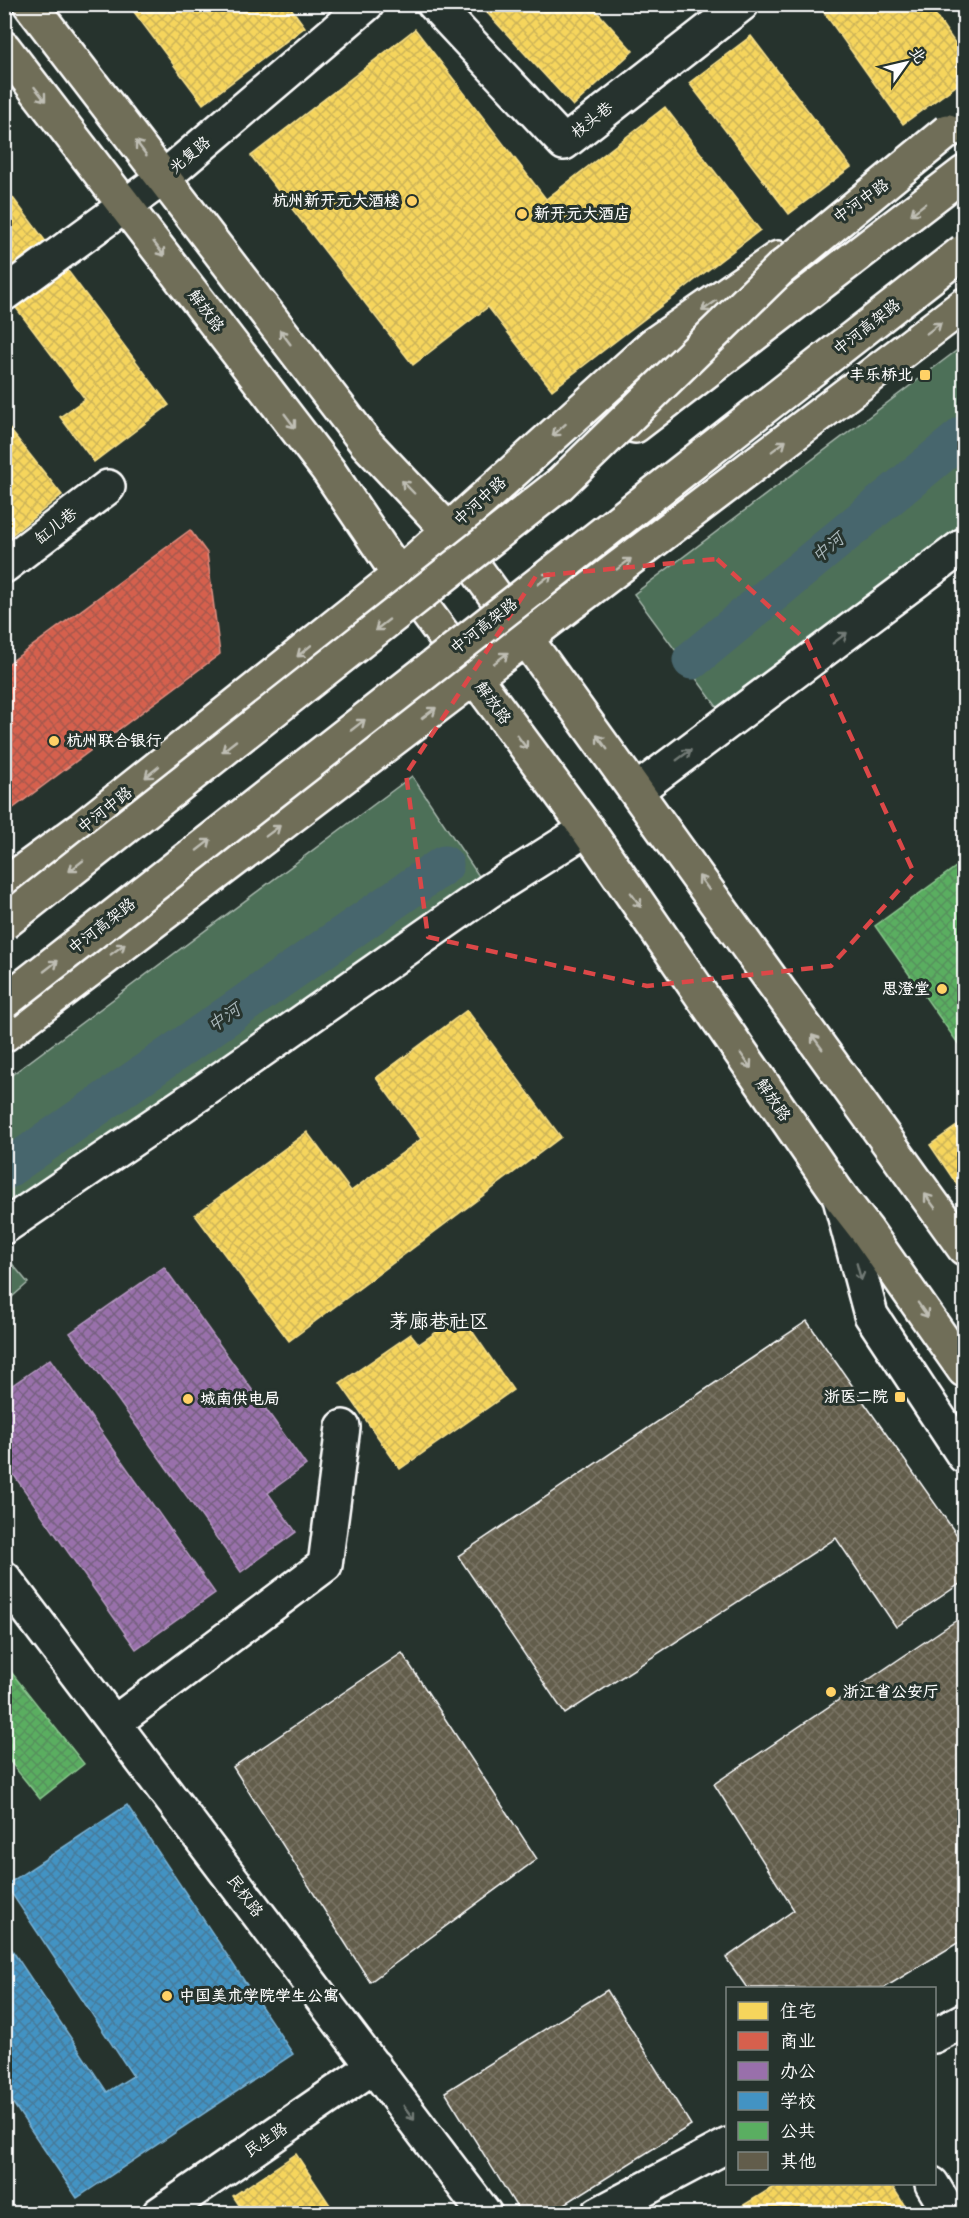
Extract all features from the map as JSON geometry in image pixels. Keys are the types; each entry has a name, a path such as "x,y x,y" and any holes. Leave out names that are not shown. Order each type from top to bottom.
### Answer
{"main road":[{"path":"30,4 366,443 448,530 964,1248"},
{"name":"解放路","path":"4,48 328,470 399,575 586,829 839,1195 867,1231 964,1370"},
{"path":"560,484 780,269 964,117"},
{"name":"中河中路","path":"4,885 82,828 399,575 654,344 964,129"},
{"path":"4,923 560,484 964,173"},
{"name":"中河高架路","path":"4,1002 964,251"},
{"path":"4,1035 964,305"}],"street":[{"name":"光复路","path":"4,294 163,178 367,4"},
{"name":"枝头巷","path":"434,4 564,142 742,4"},
{"name":"缸儿巷","path":"4,566 108,487"},
{"path":"637,790 964,545"},
{"path":"4,1227 208,1088 489,891 586,829"},
{"path":"839,1195 871,1315 964,1456"},
{"path":"114,1723 325,1565 343,1427"},
{"name":"民权路","path":"4,1578 485,2214"},
{"path":"936,2035 964,2020"},
{"name":"民生路","path":"159,2214 374,2067"},
{"path":"598,2214 648,2202 726,2146"},
{"path":"933,2185 950,2214"}],"highlighted area":[{"path":"717,559 807,641 914,873 831,966 647,986 428,937 406,774 536,576"}],"green space":[{"path":"964,345 964,543 728,722 634,594"},
{"path":"412,776 489,891 5,1227 5,1080"},
{"path":"4,1254 28,1283 5,1303 4,1303"}],"building: 住宅":[{"path":"128,4 288,4 305,27 203,104"},
{"path":"479,4 590,4 633,51 573,106"},
{"path":"818,4 928,4 964,56 964,80 903,124"},
{"name":"新开元大酒店","path":"415,29 546,199 665,107 760,230 552,390 488,307 413,365 251,156"},
{"path":"751,36 851,167 789,214 689,83"},
{"path":"4,186 169,405 94,462 60,417 85,399 4,292"},
{"path":"4,422 62,495 4,541"},
{"path":"467,1010 561,1137 289,1341 195,1215 307,1132 351,1191 421,1139 376,1078"},
{"path":"964,1121 964,1195 930,1145"},
{"path":"461,1315 513,1390 400,1469 340,1383 411,1334 419,1344"},
{"path":"296,2154 336,2214 245,2214 233,2196"},
{"path":"776,2185 892,2185 910,2214 729,2214"}],"building: 商业":[{"name":"杭州联合银行","path":"190,530 207,553 220,654 4,815 4,667"}],"building: 办公":[{"name":"城南供电局","path":"164,1267 306,1465 268,1493 296,1532 241,1572 70,1333"},
{"path":"50,1359 215,1593 136,1649 4,1461 4,1391"}],"building: 学校":[{"name":"中国美术学院学生公寓","path":"127,1805 293,2054 77,2198 4,2090 4,1938 107,2092 133,2076 6,1885"}],"building: 公共":[{"name":"思澄堂","path":"964,861 964,1052 875,926"},
{"path":"4,1663 84,1764 40,1799 4,1754"}],"building: 其他":[{"path":"807,1321 964,1545 964,1581 896,1627 836,1538 565,1714 458,1556"},
{"path":"960,1618 964,1625 964,1939 886,1987 746,1987 726,1958 794,1910 714,1784"},
{"path":"402,1653 537,1859 370,1982 233,1767"},
{"path":"607,1990 691,2125 549,2214 521,2214 445,2092"}],"waterway":[{"name":"中河","path":"692,660 964,435"},
{"name":"中河","path":"4,1171 444,865"}],"place":[{"name":"杭州新开元大酒楼","path":"412,201"},
{"name":"新开元大酒店","path":"522,214"},
{"name":"丰乐桥北","path":"925,375"},
{"name":"杭州联合银行","path":"54,741"},
{"name":"思澄堂","path":"942,989"},
{"name":"浙医二院","path":"900,1397"},
{"name":"城南供电局","path":"188,1399"},
{"name":"浙江省公安厅","path":"831,1692"},
{"name":"中国美术学院学生公寓","path":"167,1996"}],"district":[{"name":"茅廊巷社区","path":"439,1321"}]}
